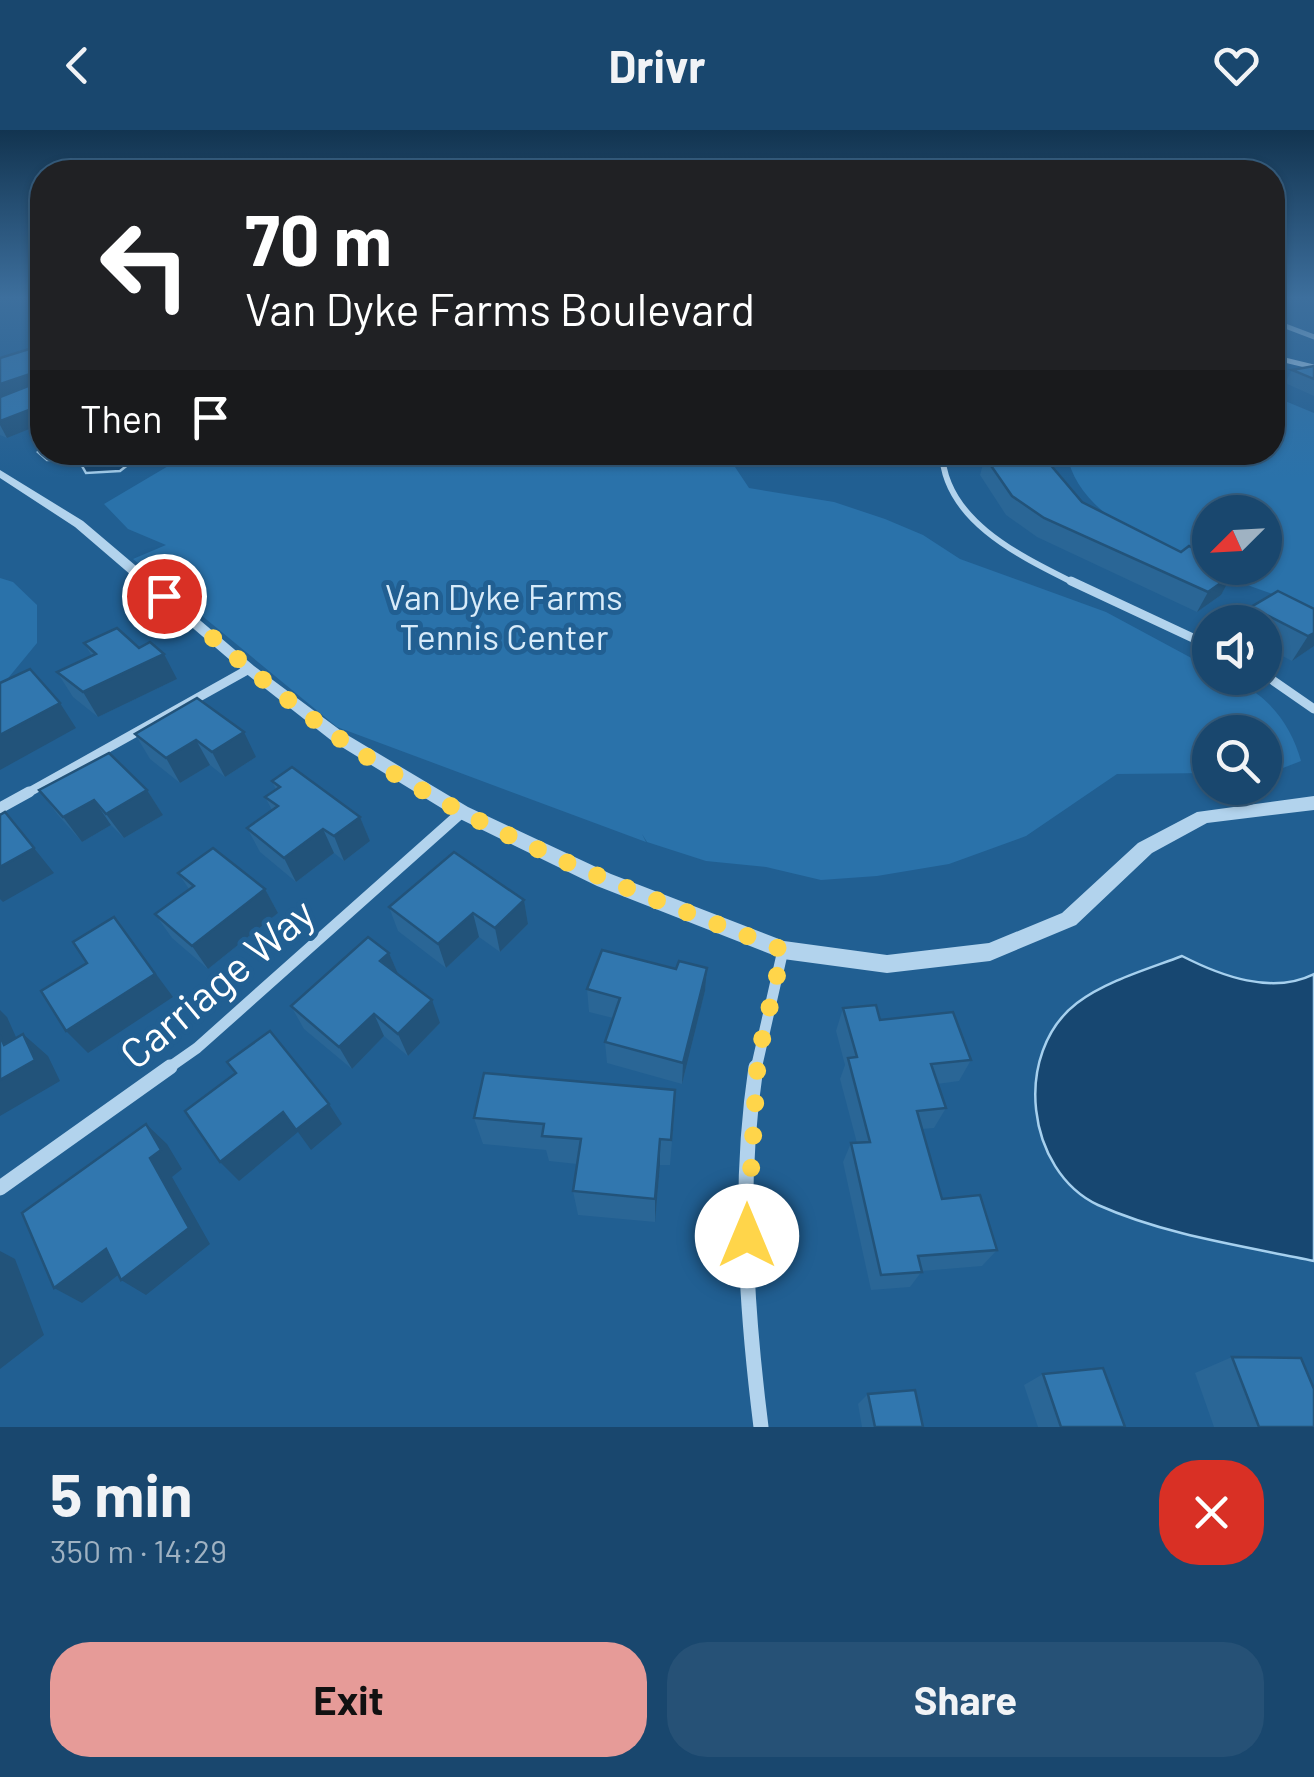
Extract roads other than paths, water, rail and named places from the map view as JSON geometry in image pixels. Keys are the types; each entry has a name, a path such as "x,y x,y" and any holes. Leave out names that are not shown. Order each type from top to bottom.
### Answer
{"street":[{"path":"1285,360 1314,367"},
{"path":"942,465 952,496 977,523 1018,552 1192,637"},
{"path":"0,473 80,524 249,668 338,737 462,812 604,880 783,950 887,964 990,952 1069,919 1145,848 1203,818 1314,803"},
{"path":"0,808 249,668"},
{"path":"1282,687 1314,710"},
{"name":"Carriage Way","path":"0,1188 197,1048 462,812"},
{"path":"761,1427 753,1366 746,1204 758,1057 783,950"}],"park label":[{"name":"Van Dyke Farms Tennis Center","path":"504,616"}]}
